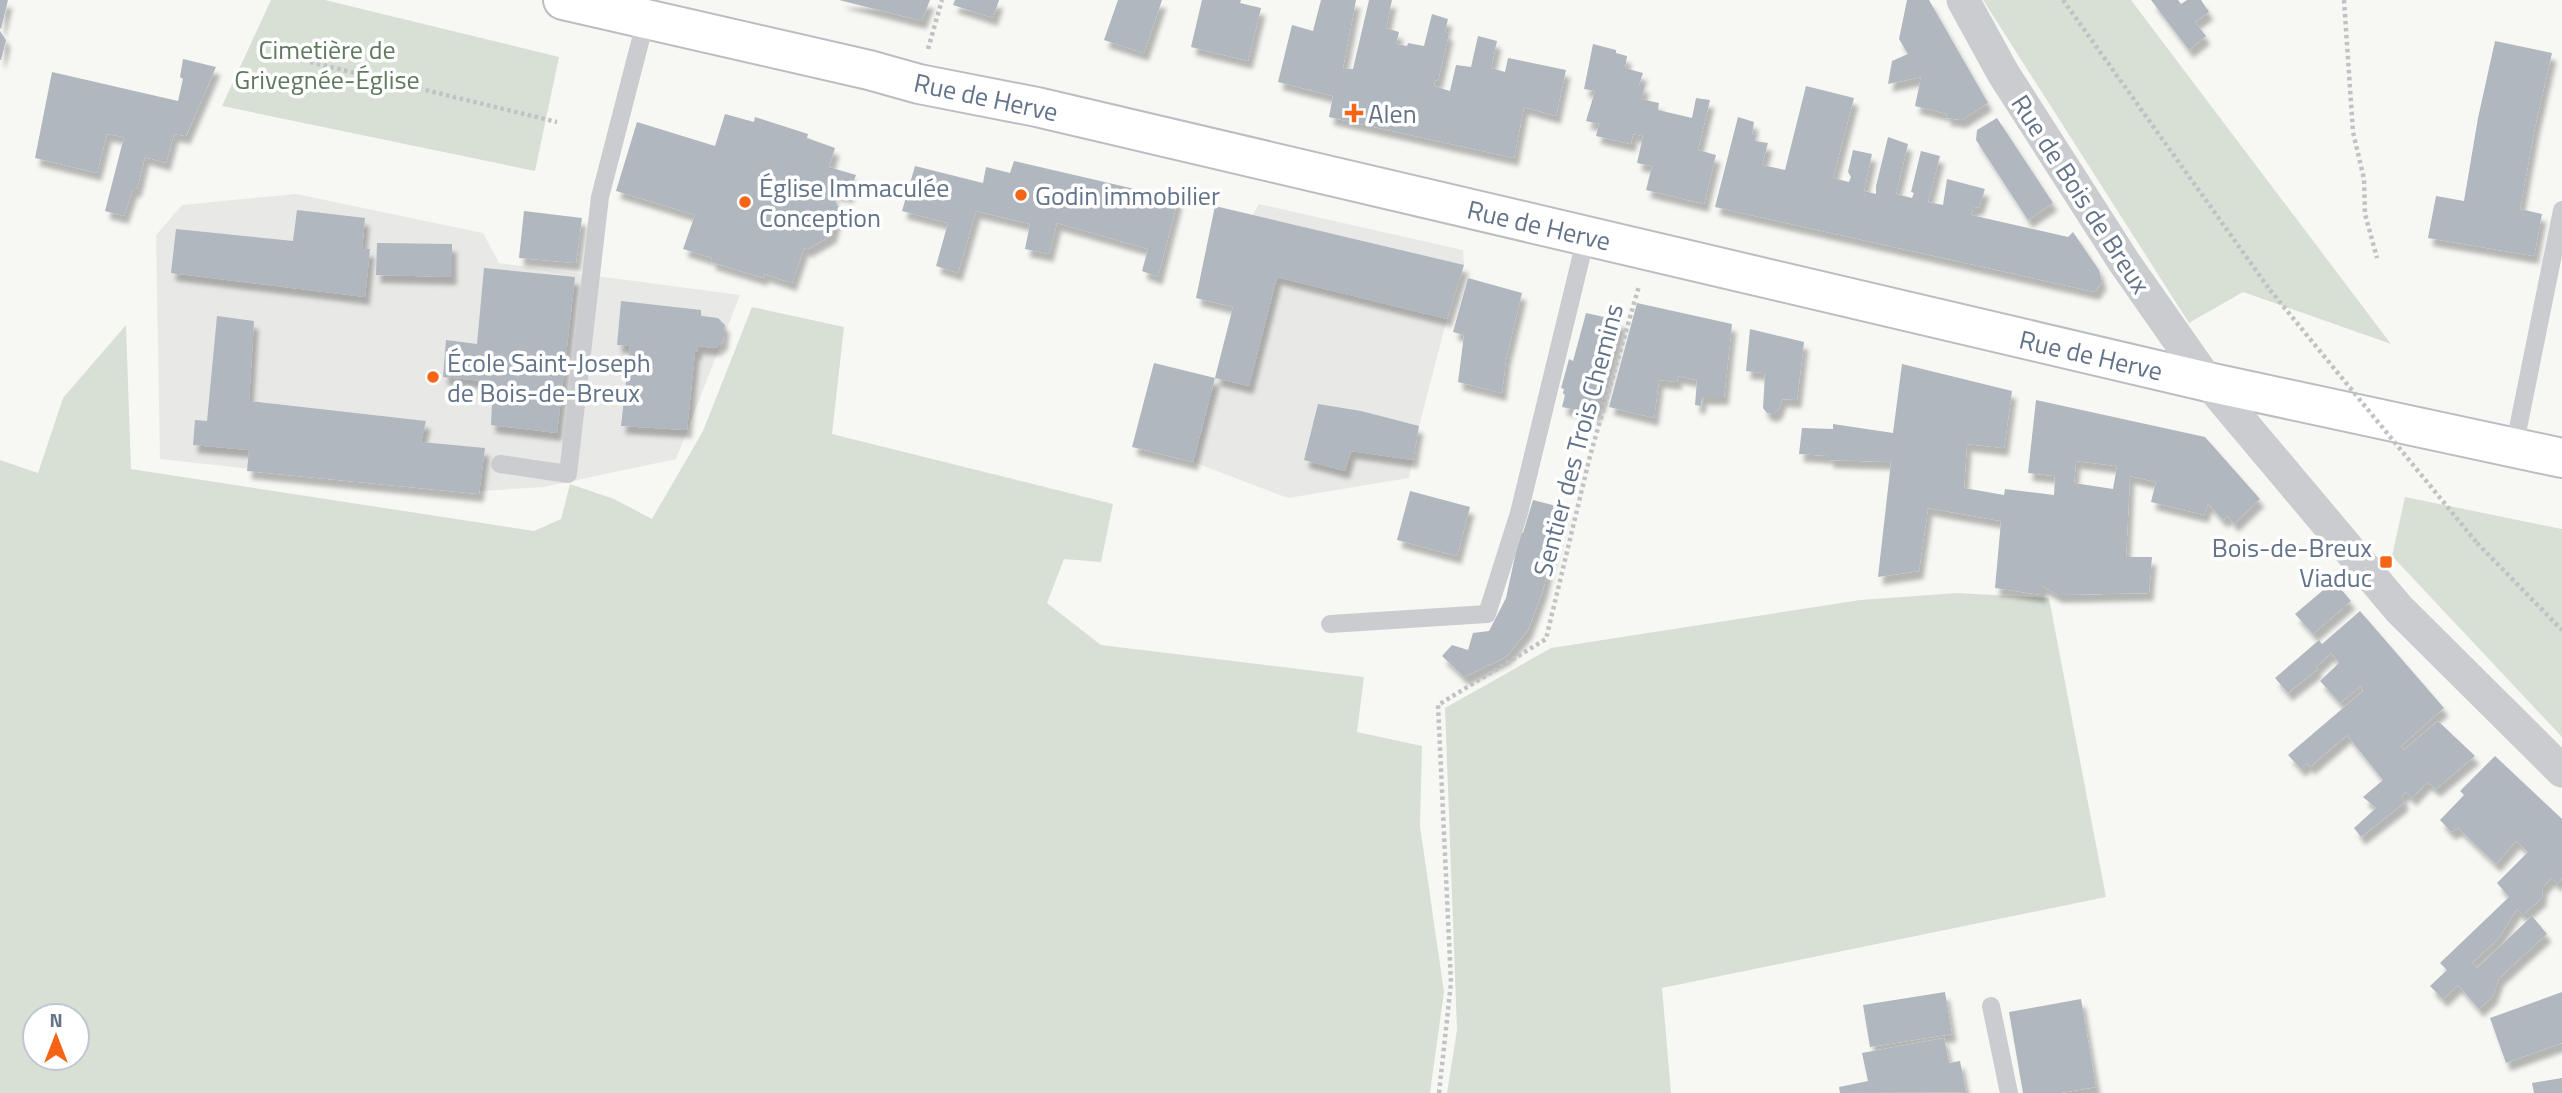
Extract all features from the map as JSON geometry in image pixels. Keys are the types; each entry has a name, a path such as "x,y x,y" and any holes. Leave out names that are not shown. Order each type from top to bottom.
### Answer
{"main road":[{"name":"Rue de Herve","path":"563,0 869,70 919,84 1037,107 2208,382 2562,458"}],"street":[{"name":"Rue de Bois de Breux","path":"1963,0 2003,73 2067,173 2155,308 2208,382 2399,609 2562,771"}],"lane":[{"path":"499,464 568,474 600,197 646,19"},
{"path":"2514,448 2562,210"},
{"path":"1330,624 1487,614 1519,513 1586,237"},
{"path":"1992,1006 2009,1093"}],"path":[{"path":"919,84 942,0"},
{"path":"2063,0 2270,290 2477,543 2562,630"},
{"path":"2344,0 2353,132 2364,178 2365,214 2377,258"},
{"path":"310,62 557,122"},
{"name":"Sentier des Trois Chemins","path":"1439,1093 1451,984 1438,705 1546,639 1590,456 1649,251"}],"shaded area":[{"name":"École Saint-Joseph de Bois-de-Breux","path":"296,194 483,233 499,263 740,295 676,459 544,487 465,492 160,459 156,235 182,205"},
{"path":"1259,204 1463,250 1464,265 1419,426 1409,478 1288,498 1193,462 1233,308 1252,216"}],"green space":[{"name":"Cimetière de Grivegnée-Église","path":"271,0 325,0 559,57 535,171 222,106"},
{"path":"1983,0 2131,0 2391,344 2243,292 2189,323"},
{"path":"752,307 844,327 832,434 1113,504 1101,562 1064,559 1047,603 1101,645 1364,677 1357,732 1422,746 1420,826 1444,992 1430,1093 0,1093 0,460 38,473 63,398 126,325 131,469 534,531 561,519 570,484 614,499 652,519 703,431"},
{"path":"2405,497 2562,529 2562,737 2392,556"},
{"path":"1957,593 2049,598 2106,897 1662,988 1671,1093 1447,1093 1457,1030 1445,708 1551,648 1860,600"}],"building":[{"path":"0,0 8,0 1,29 0,28"},
{"path":"839,0 930,0 922,21"},
{"path":"955,0 999,0 993,18 953,5"},
{"path":"1118,0 1162,0 1144,53 1104,40"},
{"path":"1202,0 1241,0 1240,3 1261,8 1248,61 1191,47"},
{"path":"1321,0 1356,0 1343,68 1353,69 1369,0 1392,0 1386,28 1399,32 1396,44 1424,46 1432,14 1448,19 1445,32 1449,33 1438,81 1435,80 1434,86 1450,91 1456,65 1471,67 1478,36 1497,41 1491,68 1505,72 1508,58 1566,70 1556,116 1524,107 1514,158 1329,117 1333,96 1278,82 1292,25 1313,31"},
{"path":"1907,0 1929,0 1988,103 1962,120 1946,118 1947,114 1915,106 1921,77 1888,84 1892,61 1908,54 1899,39"},
{"path":"2151,0 2178,0 2181,4 2187,0 2201,0 2209,12 2195,22 2206,36 2189,50"},
{"path":"0,31 6,40 1,60 0,60"},
{"path":"2495,41 2552,53 2520,209 2542,214 2534,256 2428,238 2436,196 2464,201"},
{"path":"1593,44 1627,56 1625,68 1643,73 1639,85 1645,85 1641,99 1659,103 1658,110 1692,118 1696,98 1710,100 1698,150 1716,155 1704,204 1646,190 1652,166 1637,163 1643,136 1633,134 1631,144 1596,136 1599,124 1586,121 1595,91 1584,89"},
{"path":"183,59 216,67 186,136 174,134 166,163 145,157 137,189 133,189 124,216 105,211 124,137 107,134 97,173 35,158 52,72 178,101 183,79 180,77"},
{"path":"1806,86 1854,98 1833,178 1849,182 1851,177 1848,172 1853,150 1872,154 1864,191 1876,194 1888,137 1908,144 1896,194 1912,198 1914,193 1911,192 1921,151 1940,156 1928,202 1943,205 1947,179 1985,189 1979,207 1973,208 1971,215 2068,237 2073,232 2099,270 2102,282 2095,292 1715,207 1738,117 1754,122 1752,134 1756,135 1755,141 1768,143 1762,165 1785,170"},
{"name":"Église Immaculée Conception","path":"725,114 754,122 755,117 808,134 807,138 835,148 829,167 856,175 849,195 831,192 839,209 832,235 808,249 804,248 792,283 764,274 763,278 711,262 712,258 683,249 695,215 616,191 637,122 715,146"},
{"path":"1997,118 2053,203 2028,220 1976,140 1977,130"},
{"path":"1014,161 1178,199 1158,277 1142,271 1148,249 1057,223 1049,254 1025,249 1030,224 976,211 958,273 936,266 948,223 902,211 915,166 983,183 986,167 1010,173"},
{"path":"1215,206 1464,265 1447,319 1277,277 1249,386 1215,378 1233,307 1196,298"},
{"path":"297,210 365,218 362,249 370,249 365,297 171,273 176,229 293,241"},
{"path":"524,211 582,218 576,263 519,258"},
{"path":"377,243 452,244 452,277 376,275"},
{"path":"484,268 575,277 557,433 491,425 493,382 443,377 446,340 477,344"},
{"path":"1468,278 1522,293 1506,359 1502,393 1458,382 1464,335 1453,332"},
{"path":"621,301 701,310 701,316 718,318 725,325 723,342 715,348 698,346 695,352 687,430 621,426 630,346 617,345"},
{"path":"1637,303 1732,324 1724,397 1702,397 1701,406 1695,405 1697,380 1678,376 1677,382 1659,380 1654,418 1609,407"},
{"path":"1586,313 1622,321 1601,404 1596,414 1562,407 1565,395 1564,389 1561,388 1569,359 1573,361"},
{"path":"217,316 254,321 249,401 426,421 421,442 485,448 479,494 247,471 249,450 193,445 195,420 207,421"},
{"path":"1750,329 1804,342 1797,400 1782,399 1774,414 1767,413 1763,408 1765,373 1746,371"},
{"path":"1154,363 1215,378 1193,462 1132,447"},
{"path":"1902,364 2012,391 2004,448 1967,444 1964,488 2004,495 2005,489 2054,495 2055,476 2028,473 2036,400 2205,437 2260,499 2234,524 2228,516 2223,520 2208,504 2204,515 2151,502 2156,482 2130,476 2126,557 2152,557 2149,593 2058,595 2042,586 2042,595 1995,588 2001,521 1928,508 1919,571 1878,577 1891,462 1829,460 1829,456 1799,454 1802,428 1833,429 1833,424 1893,433","holes":["2076,461 2117,466 2113,489 2074,483"]},
{"path":"1318,404 1361,411 1419,426 1413,460 1351,451 1345,471 1304,460"},
{"path":"1410,491 1470,507 1457,556 1397,540"},
{"path":"1533,500 1564,508 1543,590 1528,630 1506,657 1464,677 1442,656 1452,645 1468,650 1473,633 1489,631 1506,598 1520,533 1523,533"},
{"path":"2334,581 2351,601 2313,634 2295,614"},
{"path":"2360,611 2444,708 2401,746 2404,750 2438,721 2475,756 2436,789 2427,782 2412,798 2406,792 2401,796 2404,799 2403,804 2361,837 2354,828 2376,808 2363,797 2383,780 2347,735 2310,767 2307,763 2301,769 2288,755 2363,691 2361,686 2340,703 2320,681 2339,663 2331,653 2316,667 2318,669 2288,693 2275,678 2319,640 2322,644"},
{"path":"2495,756 2562,819 2562,878 2557,884 2551,878 2543,887 2542,898 2523,915 2517,909 2499,938 2472,963 2477,968 2532,916 2547,934 2499,978 2493,996 2479,1009 2458,985 2443,999 2430,986 2447,970 2440,963 2509,897 2497,883 2528,852 2516,841 2496,864 2458,828 2451,832 2440,820 2464,795 2460,791"},
{"path":"1945,992 1952,1034 1870,1047 1863,1005"},
{"path":"2562,992 2562,1043 2506,1063 2490,1018"},
{"path":"2081,999 2096,1087 2060,1093 2023,1093 2009,1012"},
{"path":"1944,1038 1949,1063 1960,1061 1966,1092 1840,1093 1839,1087 1868,1081 1862,1053"},
{"path":"2562,1078 2562,1093 2534,1093 2532,1083"}],"place":[{"name":"Alen","path":"1354,113"},
{"name":"Godin immobilier","path":"1021,195"},
{"name":"Église Immaculée Conception","path":"745,202"},
{"name":"École Saint-Joseph de Bois-de-Breux","path":"433,377"},
{"name":"Bois-de-Breux Viaduc","path":"2386,562"}]}
